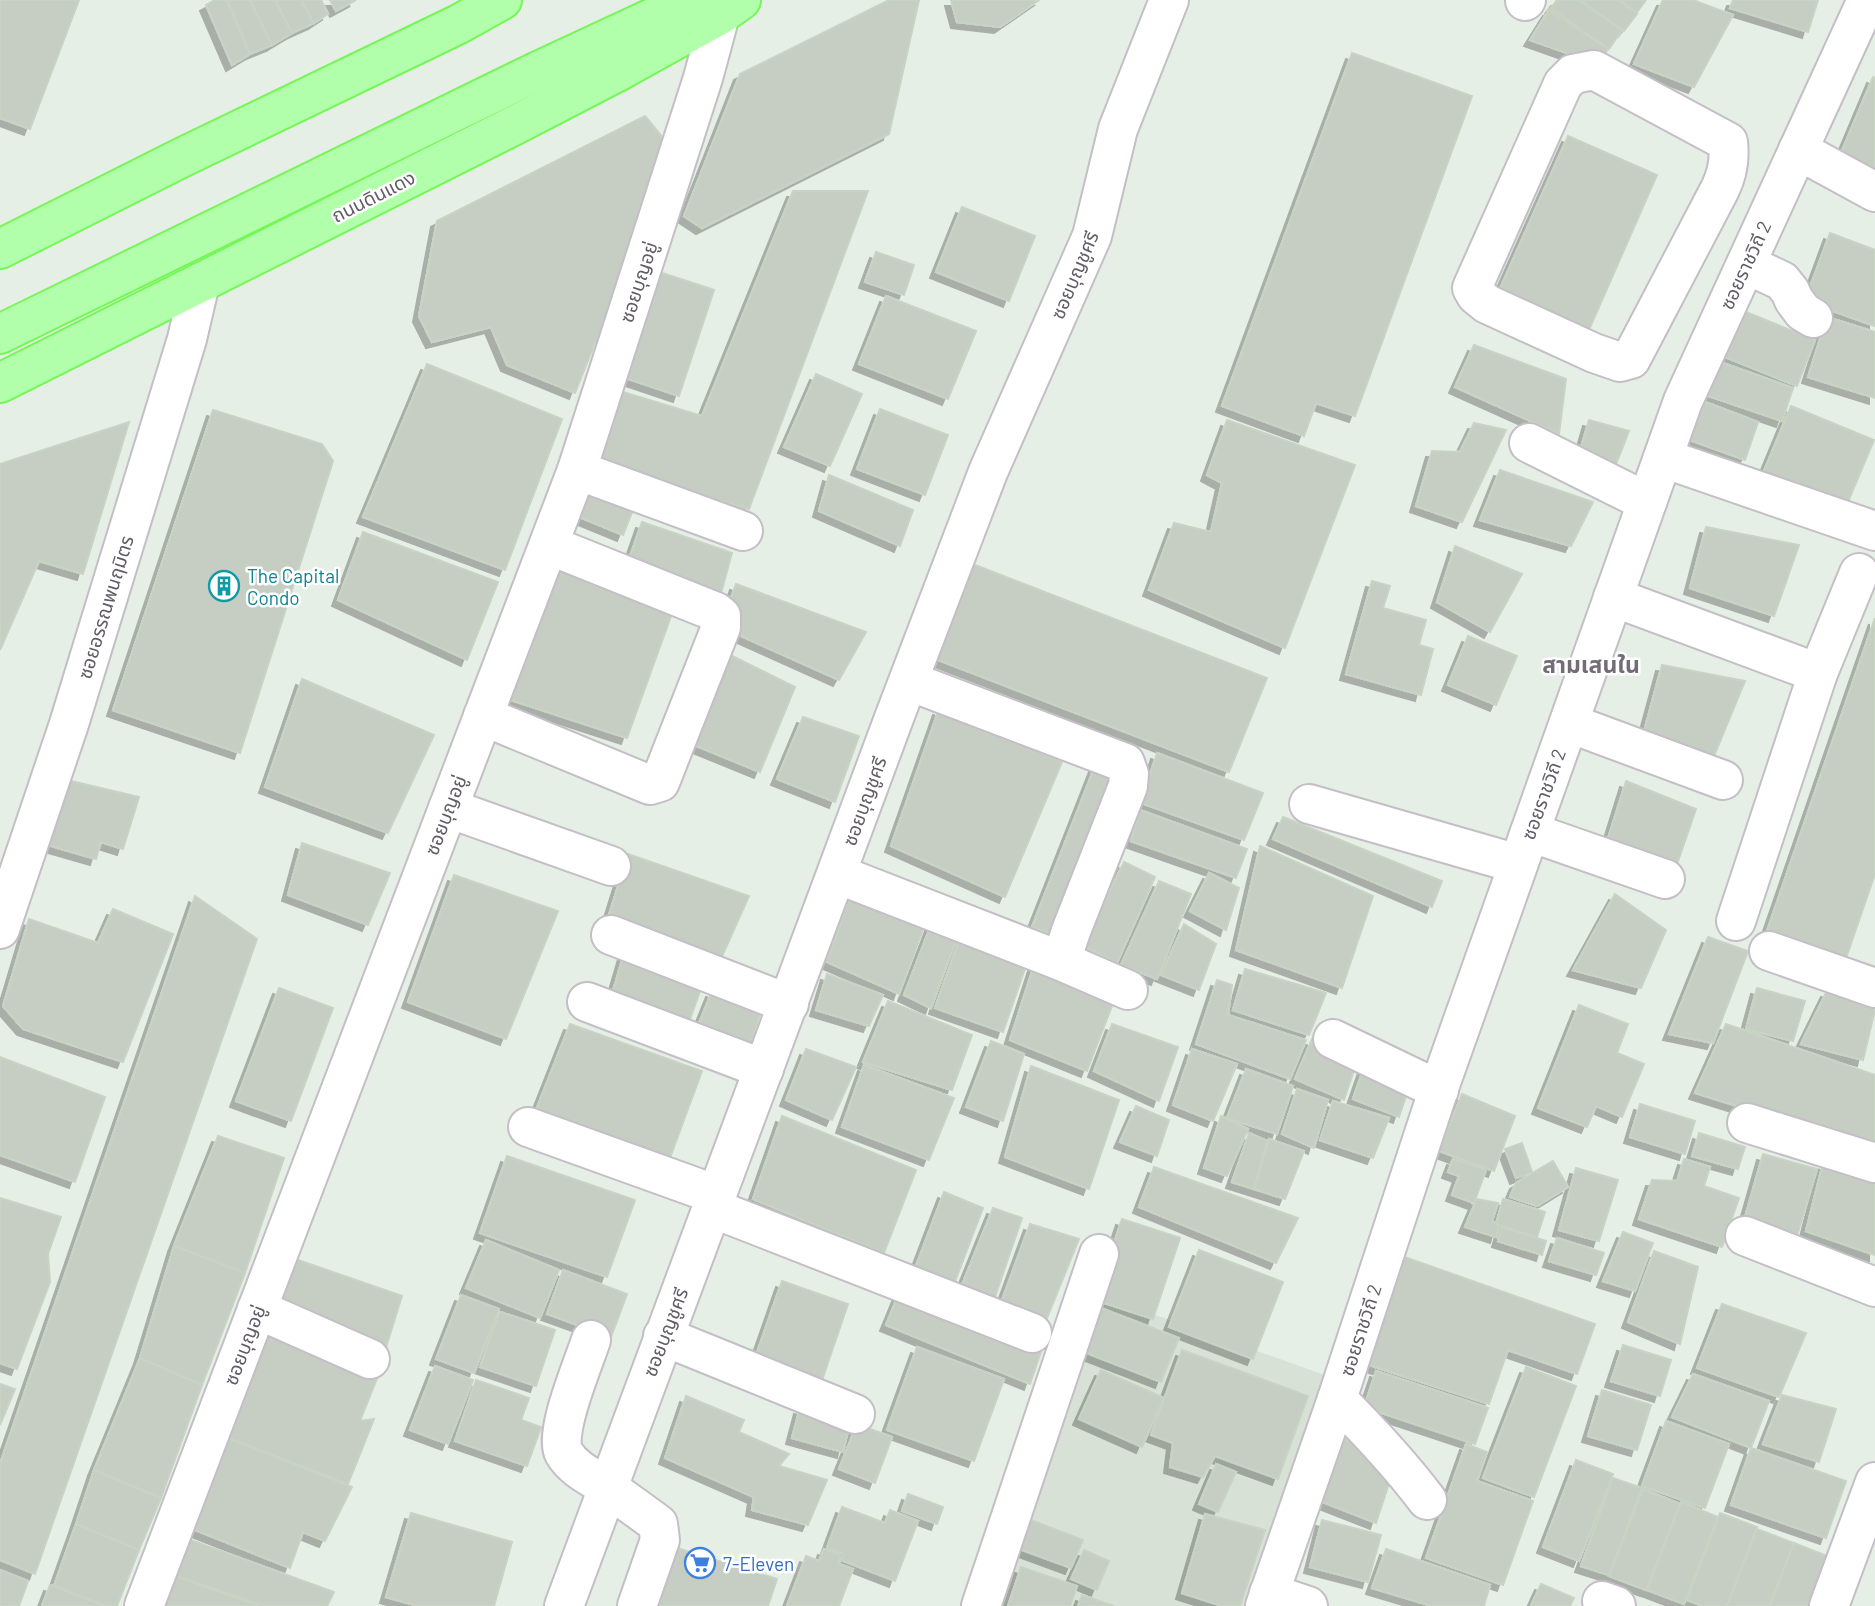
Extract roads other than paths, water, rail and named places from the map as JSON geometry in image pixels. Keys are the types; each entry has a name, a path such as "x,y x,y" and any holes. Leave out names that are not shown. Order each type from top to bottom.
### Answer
{"main road":[{"path":"0,249 459,24 502,0"},
{"path":"459,24 520,0"},
{"name":"ถนนดินแดง","path":"0,383 621,70 717,5"},
{"name":"ถนนดินแดง","path":"0,334 538,71 717,5"}],"street":[{"name":"ซอยบุญชูศรี","path":"564,1606 988,472 1092,236 1118,129 1169,0"},
{"name":"ซอยราชวิถี 2","path":"1267,1600 1439,1090 1683,401 1867,0"},
{"name":"ซอยบุญอยู่","path":"144,1606 578,470 703,78 717,5"},
{"path":"1594,69 1728,142 1729,155 1720,190 1631,359 1620,362 1594,353 1488,304 1476,295 1472,288 1563,84 1573,74 1594,69"},
{"path":"1798,150 1875,192"},
{"path":"1720,190 1772,208"},
{"path":"1746,264 1782,281 1803,312 1813,318"},
{"name":"ซอยอรรณพนฤมิตร","path":"0,929 69,724 187,339 200,283"},
{"path":"1529,443 1647,502"},
{"path":"1663,458 1875,531"},
{"path":"578,470 743,530"},
{"path":"483,716 650,785 660,782 721,627 721,616 716,612 549,545"},
{"path":"1736,921 1818,673 1859,573"},
{"path":"1613,597 1818,673"},
{"path":"909,681 1125,763 1129,775 1128,786 1061,961"},
{"path":"1569,723 1723,780"},
{"path":"1309,804 1665,878"},
{"path":"448,808 611,866"},
{"path":"837,874 1061,961 1128,990"},
{"path":"611,935 789,1004"},
{"path":"1769,951 1875,988"},
{"path":"587,1002 764,1069"},
{"path":"1333,1039 1439,1090"},
{"path":"1747,1124 1875,1163"},
{"path":"528,1127 1032,1333"},
{"path":"1745,1236 1875,1287"},
{"path":"981,1606 1100,1254"},
{"path":"257,1309 370,1359"},
{"path":"663,1336 855,1414"},
{"path":"591,1340 562,1423 562,1451 579,1470 658,1524 660,1540 637,1606"},
{"path":"1337,1399 1388,1452 1427,1500"},
{"path":"1829,1606 1875,1482"},
{"path":"1267,1600 1308,1606"}],"place":[{"name":"The Capital Condo","path":"224,586"},
{"name":"7-Eleven","path":"700,1563"}],"district":[{"name":"สามเสนใน","path":"1591,664"}]}
